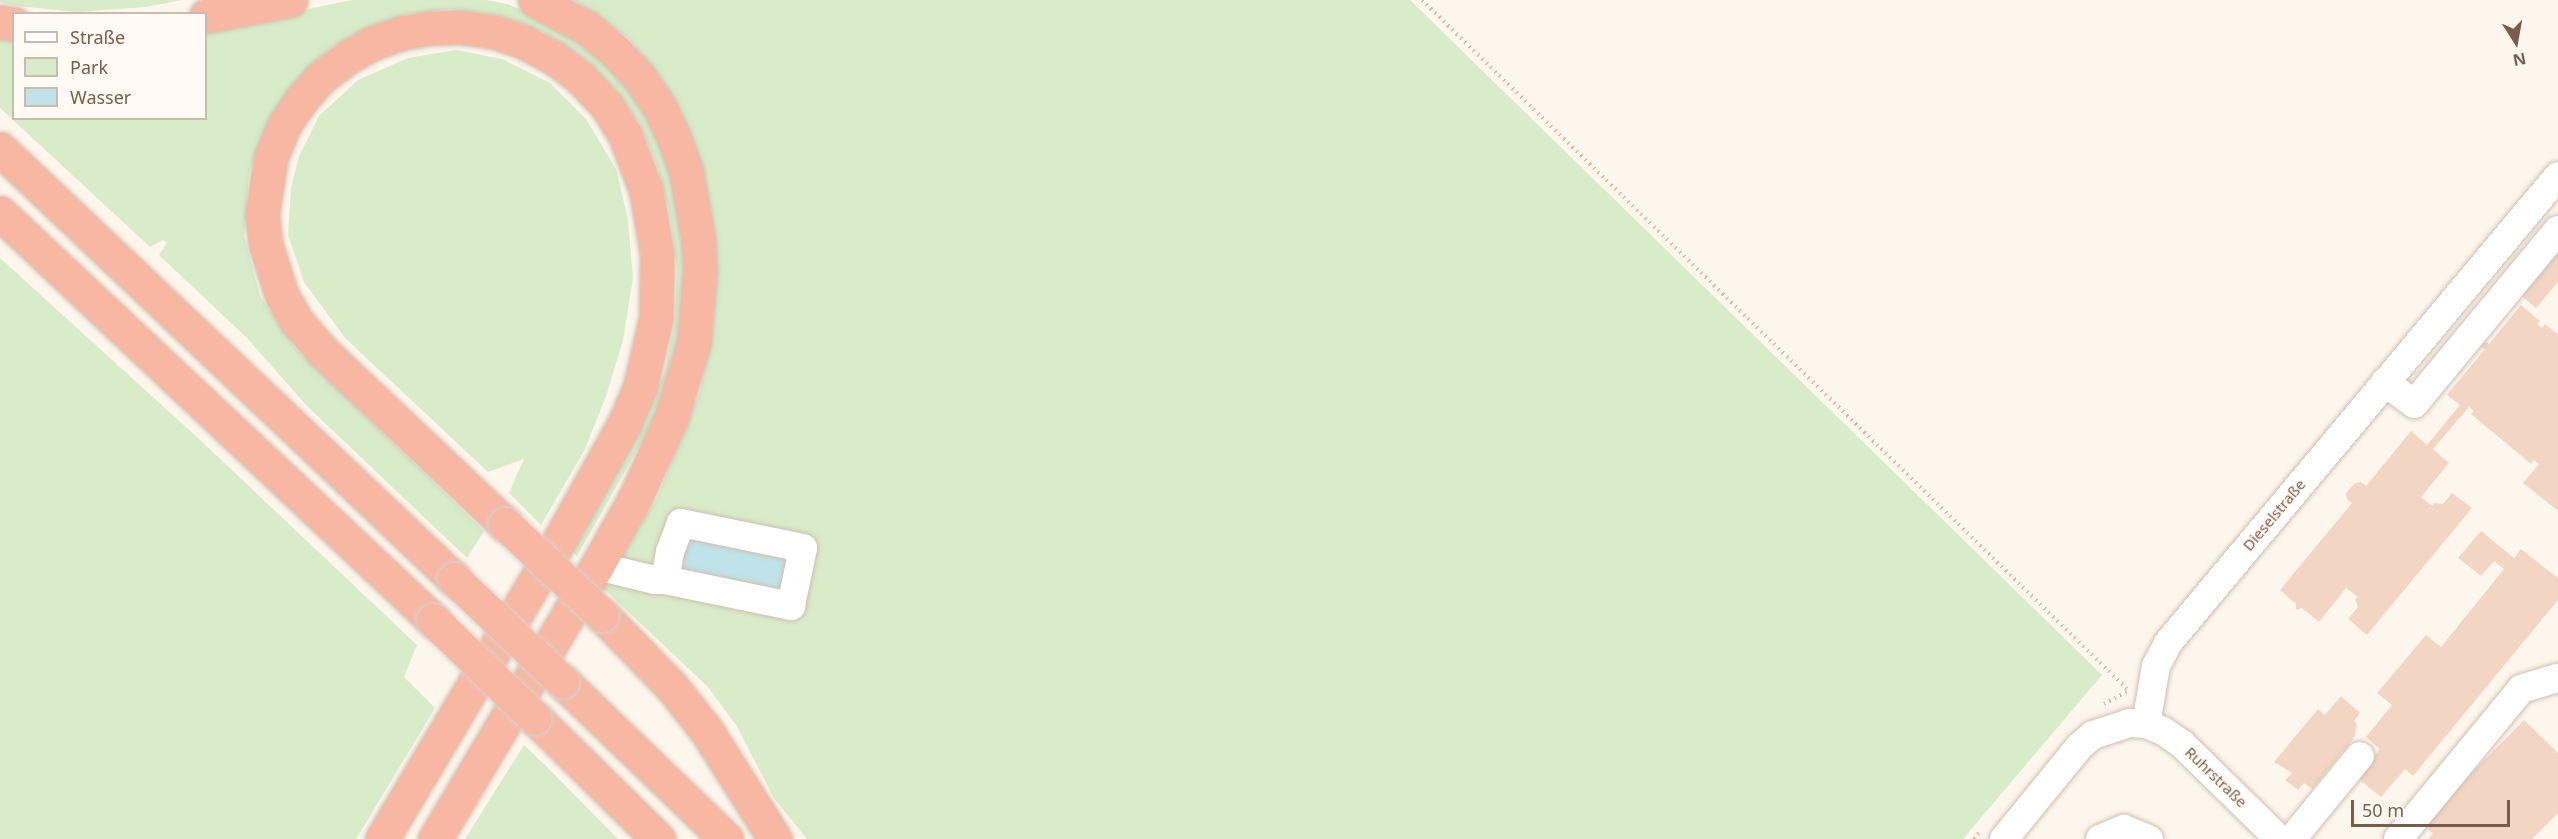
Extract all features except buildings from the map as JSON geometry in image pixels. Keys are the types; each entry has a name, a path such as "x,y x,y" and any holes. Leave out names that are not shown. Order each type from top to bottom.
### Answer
{"highway":[{"path":"207,16 290,0"},
{"path":"435,839 597,566 657,454 685,377 694,342 698,306 698,238 686,171 660,108 639,77 616,51 587,28 535,0"},
{"path":"382,839 605,460 624,424 643,376 656,318 657,282 653,221 646,190 625,135 606,105 582,79 554,58 524,42 495,32 460,27 430,28 402,33 374,43 348,57 321,77 284,125 271,157 262,215 273,272 282,296 297,322 322,351 505,524 602,615 672,687 706,730 775,839"},
{"path":"0,149 726,839"},
{"path":"0,213 434,620 658,839"}],"street":[{"name":"Dieselstraße","path":"2146,724 2156,666 2168,643 2558,176"},
{"path":"2385,382 2414,404 2558,230"},
{"path":"597,566 655,580 665,580 791,606 803,548 681,523 670,552 665,580"},
{"path":"2398,839 2521,689 2558,678"},
{"path":"2004,839 2079,747 2093,735 2129,723 2146,724"},
{"name":"Ruhrstraße","path":"2146,724 2163,731 2182,744 2279,839"},
{"path":"2292,839 2360,756"},
{"path":"2100,839 2124,829 2150,839"}],"path":[{"path":"1422,0 2120,683 2128,691 2146,724"}],"green space":[{"path":"0,0 182,0 146,7 77,12 17,6 0,2"},
{"path":"352,0 486,0 507,4 553,22 626,80 651,117 683,207 688,309 666,399 577,556 571,550 636,435 664,374 675,322 677,268 670,215 658,168 639,122 615,90 580,56 543,32 497,15 451,9 408,14 369,27 331,48 297,80 269,118 249,174 244,236 260,296 295,348 484,531 467,558 307,406 247,338 159,255 167,243 163,240 150,247 13,120 207,120 207,30"},
{"path":"574,0 1410,0 2102,675 1963,839 807,839 774,798 736,725 708,687 602,587 657,498 700,391 713,328 714,274 673,99 630,39"},
{"path":"0,36 12,39 12,119 0,108"},
{"path":"456,50 502,59 550,83 586,119 616,169 628,220 633,278 623,340 606,396 585,449 541,525 509,493 524,459 488,472 345,338 304,282 288,235 291,188 299,156 319,116 358,80 408,58"},
{"path":"0,258 199,439 417,645 404,677 435,708 356,839 0,839"},
{"path":"524,745 545,765 618,839 465,839"}],"water":[{"path":"686,530 797,553 788,596 677,573"}]}
